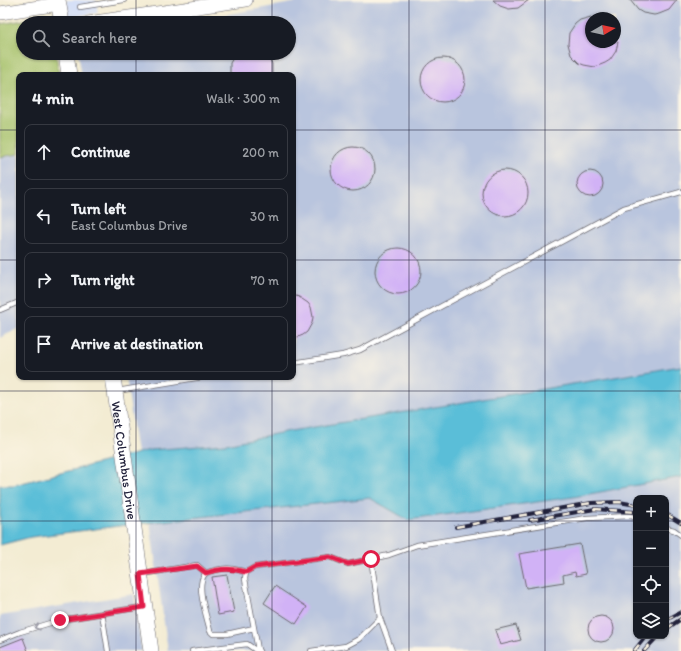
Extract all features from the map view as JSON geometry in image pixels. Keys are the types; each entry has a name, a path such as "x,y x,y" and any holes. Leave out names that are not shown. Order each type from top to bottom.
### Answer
{"main road":[{"path":"59,2 61,16"},
{"path":"67,60 69,72"},
{"name":"West Columbus Drive","path":"114,384 151,651"}],"street":[{"path":"136,16 246,0"},
{"path":"0,13 59,2"}],"lane":[{"path":"80,6 124,0"},
{"path":"296,363 343,355 360,350 624,208 681,192"},
{"path":"0,310 16,303"},
{"path":"114,384 164,380"},
{"path":"254,628 227,634 212,634 200,587 202,578 206,573 220,569 235,568 246,572 255,567 330,557 348,564 389,555 417,545 579,519 633,517"},
{"path":"669,529 674,530 681,535"},
{"path":"371,559 380,618 392,651"},
{"path":"140,574 197,566 206,573"},
{"path":"246,572 245,579 258,651"},
{"path":"0,640 20,632 60,620 144,607"},
{"path":"102,613 108,651"},
{"path":"311,651 346,646 359,639 380,618"},
{"path":"192,651 247,644 258,651"}],"shaded area":[{"path":"66,0 96,0 98,13 68,16"},
{"path":"308,0 681,0 681,366 285,432 226,444 150,450 137,454 126,380 296,380 296,72 81,72 79,60 296,60 296,16 219,16"},
{"path":"16,154 16,330 0,338 0,157"},
{"path":"681,477 681,651 168,651 150,522 370,498 408,520 573,497"},
{"path":"134,594 142,651 0,651 0,616"}],"green space":[{"path":"16,21 16,60 57,60 59,72 16,72 16,154 0,157 0,24"}],"water":[{"path":"681,366 681,477 573,497 408,520 370,498 31,537 0,545 0,485 14,485 150,450 226,444 285,432"}],"building":[{"path":"493,0 529,0 518,8 509,9 500,6"},
{"path":"630,0 677,0 669,10 654,15 643,13 638,10"},
{"path":"585,19 585,48 617,48 610,60 595,67 579,63 571,55 568,44 569,33 575,24"},
{"path":"439,58 447,58 459,64 465,76 465,84 459,96 447,102 439,102 427,96 421,84 421,76 427,64"},
{"path":"232,60 270,60 272,72 230,72 230,63"},
{"path":"353,147 365,151 371,157 375,169 371,181 365,187 353,191 341,187 335,181 331,169 335,157 341,151"},
{"path":"510,170 522,176 527,184 527,202 522,210 514,215 500,216 488,210 483,202 482,188 488,176 496,171"},
{"path":"590,171 599,175 603,184 599,193 590,197 581,193 577,184 581,175"},
{"path":"398,248 411,252 417,258 421,271 417,284 411,290 398,294 385,290 379,284 375,271 379,258 385,252"},
{"path":"296,296 308,303 311,307 313,317 312,323 307,332 296,338"},
{"path":"580,544 586,574 576,576 575,572 563,575 564,582 526,588 519,554"},
{"path":"227,575 234,612 218,615 212,577"},
{"path":"275,586 307,607 296,624 264,603"},
{"path":"601,616 610,620 614,629 610,638 601,642 592,638 588,629 592,620"},
{"path":"516,625 521,640 500,645 495,630"},
{"path":"23,638 28,651 0,651 0,647"}],"railway":[{"path":"456,527 591,503 619,502 633,504"},
{"path":"530,520 595,509 633,512"},
{"path":"669,516 681,523"},
{"path":"669,618 681,612"},
{"path":"669,627 681,619"},
{"path":"634,651 644,639"},
{"path":"644,651 655,639"}],"route":[{"path":"60,620 144,607 140,574 197,566 206,573 220,569 235,568 246,572 255,567 310,559 330,557 348,564 371,559"}]}
